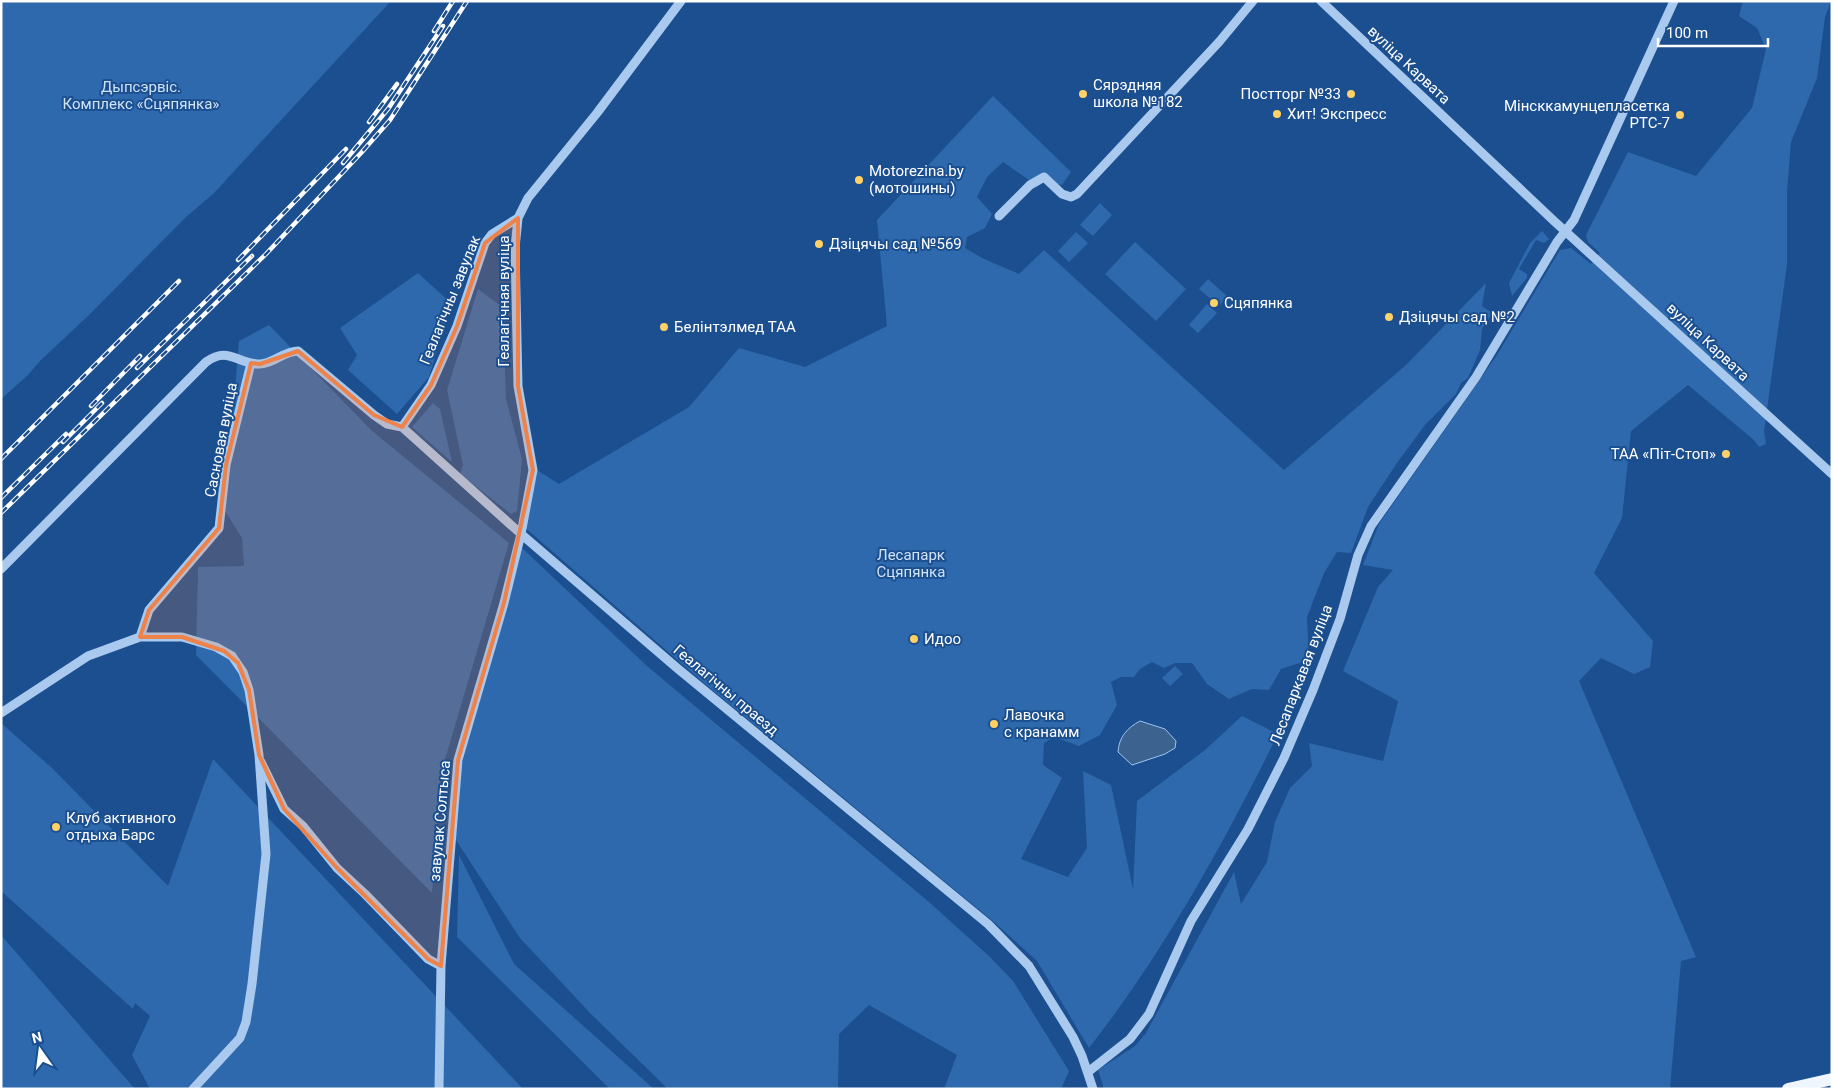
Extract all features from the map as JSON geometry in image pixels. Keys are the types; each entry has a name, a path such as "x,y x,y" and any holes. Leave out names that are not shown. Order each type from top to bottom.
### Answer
{"main road":[{"path":"1788,1089 1832,1079"}],"street":[{"name":"Геалагічная вуліца","path":"521,534 534,470 518,386 515,254 518,218 528,198 597,113 681,1"},
{"path":"999,216 1030,185 1044,177 1062,194 1071,197 1077,194 1219,42 1253,1"},
{"name":"вуліца Карвата","path":"1321,1 1566,230 1832,474"},
{"path":"1566,230 1583,202 1674,1"},
{"name":"Геалагічны завулак","path":"402,427 431,385 457,326 485,243 492,234 518,218"},
{"name":"Лесапаркавая вуліца","path":"1088,1072 1130,1039 1158,998 1191,921 1248,829 1284,758 1324,662 1363,541 1385,503 1476,377 1515,310 1566,230"},
{"name":"Геалагічны праезд","path":"251,363 260,364 291,351 298,351 374,416 387,424 402,427 521,534 677,668 1000,936 1030,966 1072,1036 1088,1072 1093,1089"},
{"path":"1,569 206,362 214,356 229,354 251,363"},
{"name":"Сасновая вуліца","path":"140,637 149,610 219,528 226,465 251,363"},
{"name":"завулак Солтыса","path":"439,1089 441,966 458,760 501,612 521,534"},
{"path":"1,713 88,656 140,637 182,637 216,647 232,656 243,672 249,690 258,755 266,854 248,1013 240,1038 193,1089"},
{"path":"258,755 284,809 303,826 337,868 366,894 428,959 441,966"}],"highlighted area":[{"path":"518,218 518,386 533,470 504,603 458,760 441,966 428,959 337,868 284,809 259,755 249,690 238,663 224,651 182,637 140,637 149,610 219,528 226,465 251,363 260,364 298,351 374,415 402,427 431,385 457,326 485,243"}],"green space":[{"name":"Дыпсэрвіс. Комплекс «Сцяпянка»","path":"1,1 391,1 214,193 185,218 27,376 1,399"},
{"path":"1743,1 1831,1 1825,17 1817,78 1791,142 1787,192 1787,264 1764,431 1766,444 1759,447 1754,440 1688,385 1631,431 1622,518 1594,573 1653,641 1650,667 1634,674 1601,658 1579,681 1696,957 1681,961 1670,1089 1104,1089 1098,1070 1135,1046 1146,1033 1234,872 1241,904 1267,862 1275,822 1290,788 1312,766 1309,743 1383,761 1398,701 1343,671 1378,587 1393,570 1363,565 1379,524 1497,355 1560,250 1571,248 1591,264 1600,253 1588,242 1586,235 1628,152 1696,176 1752,108 1766,49 1757,28 1739,16"},
{"name":"Лесапарк Сцяпянка","path":"993,96 1071,172 1062,185 1029,180 1003,162 987,177 977,197 992,214 985,228 967,237 965,248 982,258 1019,274 1044,250 1284,470 1406,365 1486,283 1482,306 1492,313 1482,329 1480,350 1468,378 1461,383 1456,394 1425,425 1397,463 1368,507 1351,553 1337,552 1324,573 1307,617 1309,660 1281,669 1269,690 1252,689 1229,699 1207,684 1192,663 1175,663 1164,668 1152,662 1140,669 1134,677 1121,677 1111,682 1117,705 1100,735 1079,746 1054,737 1044,743 1043,765 1062,778 1021,859 1068,877 1087,848 1083,771 1111,785 1133,889 1137,801 1205,750 1242,716 1278,734 1236,816 1168,935 1143,974 1089,1048 1037,961 994,922 704,683 522,525 531,479 529,465 559,484 689,407 739,348 805,367 887,326 877,220"},
{"path":"1100,203 1112,215 1093,236 1080,225"},
{"path":"1542,231 1549,239 1544,243 1536,240 1519,269 1527,274 1527,278 1512,296 1509,283 1530,243"},
{"path":"1076,232 1088,243 1069,262 1058,251"},
{"path":"1135,242 1186,289 1156,321 1105,274"},
{"path":"418,273 451,303 429,377 397,414 348,370 357,355 340,328"},
{"path":"1208,279 1227,296 1219,306 1199,289"},
{"path":"478,289 505,309 506,399 522,459 517,511 511,514 460,474 463,465 447,390"},
{"path":"1207,304 1217,313 1198,333 1189,325"},
{"path":"269,325 371,430 509,543 441,773 432,893 196,655 198,567 244,566 242,538 225,511 239,341"},
{"path":"433,403 440,409 452,462 412,427"},
{"path":"521,547 647,666 929,902 990,957 1013,981 1069,1071 1061,1089 944,1089 957,1055 869,1005 839,1034 838,1089 668,1089 590,1013 520,938 450,831 458,778"},
{"path":"1175,666 1183,674 1170,686 1162,678"},
{"path":"1,723 52,768 168,886 213,759 523,1089 150,1089 132,1055 150,1016 135,1003 133,1009 1,891"},
{"path":"459,855 514,964 654,1089 610,1089 457,937"},
{"path":"1,935 135,1089 1,1089"}],"shaded area":[{"path":"1140,721 1165,729 1176,741 1175,748 1165,754 1132,765 1118,752 1120,742 1125,734"}],"railway":[{"path":"434,31 453,1"},
{"path":"1,513 266,254 361,153 390,120 467,1"},
{"path":"343,163 388,109 443,26"},
{"path":"369,122 397,84"},
{"path":"238,260 346,149"},
{"path":"137,368 252,256"},
{"path":"1,459 179,281"},
{"path":"91,406 140,356"},
{"path":"63,442 102,403"},
{"path":"1,498 66,434"}],"place":[{"name":"Сярэдняя школа №182","path":"1083,94"},
{"name":"Постторг №33","path":"1351,94"},
{"name":"Хит! Экспресс","path":"1277,114"},
{"name":"Мінсккамунцепласетка РТС-7","path":"1680,115"},
{"name":"Motorezina.by (мотошины)","path":"859,180"},
{"name":"Дзіцячы сад №569","path":"819,244"},
{"name":"Сцяпянка","path":"1214,303"},
{"name":"Дзіцячы сад №2","path":"1389,317"},
{"name":"Белінтэлмед ТАА","path":"664,327"},
{"name":"ТАА «Піт-Стоп»","path":"1726,454"},
{"name":"Идоо","path":"914,639"},
{"name":"Лавочка с кранамм","path":"994,724"},
{"name":"Клуб активного отдыха Барс","path":"56,827"}]}
